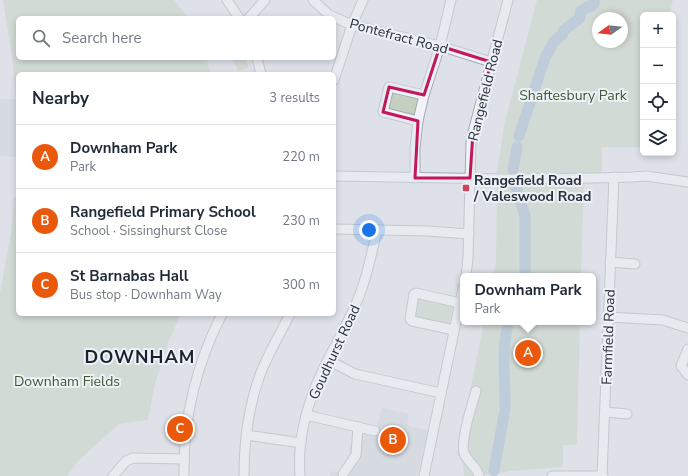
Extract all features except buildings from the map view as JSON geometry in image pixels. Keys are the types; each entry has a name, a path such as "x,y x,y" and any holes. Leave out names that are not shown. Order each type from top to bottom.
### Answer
{"street":[{"path":"227,0 238,16"},
{"path":"251,16 265,0"},
{"name":"Pontefract Road","path":"313,0 331,16"},
{"path":"336,74 352,25 363,0"},
{"path":"414,178 418,122 424,95 440,46 451,0"},
{"name":"Rangefield Road","path":"466,273 469,234 470,153 473,132 508,0"},
{"name":"Pontefract Road","path":"336,18 352,25 440,46 491,62"},
{"path":"257,60 260,72"},
{"path":"418,122 383,112 389,87 424,95"},
{"path":"336,176 470,178 646,176 688,182"},
{"name":"Farmfield Road","path":"603,476 614,177"},
{"path":"336,229 469,234"},
{"name":"Goudhurst Road","path":"300,476 301,443 306,415 328,360 356,304 368,268 377,230"},
{"path":"610,262 634,264"},
{"path":"424,476 460,303 416,293 414,294 410,319 412,321 454,330"},
{"path":"184,476 187,423 193,388 202,358 221,316"},
{"path":"244,476 246,435 250,411 260,375 289,316"},
{"path":"608,317 663,320 688,328"},
{"path":"688,349 681,366 688,375"},
{"path":"328,360 355,374 441,393"},
{"path":"476,392 470,408 463,446 466,457 475,467 479,476"},
{"path":"605,412 627,414"},
{"path":"306,415 375,431"},
{"path":"343,474 356,455 358,427"},
{"path":"246,435 301,443"},
{"path":"113,476 126,461 133,458 184,459"},
{"path":"552,476 603,476"}],"highlighted area":[{"path":"440,46 491,62 473,132 470,178 415,178 418,121 383,112 389,87 424,95"}],"shaded area":[{"path":"0,99 16,99 16,157 0,156"},
{"path":"382,408 409,414 407,423 410,427 428,430 418,476 330,476 330,471 341,473 348,459 350,444 358,445 361,434 363,433 374,435"}],"green space":[{"path":"3,0 174,0 186,16 16,16 16,60 207,60 210,72 16,72 16,99 12,57"},
{"name":"Shaftesbury Park","path":"537,0 673,0 670,12 640,12 640,147 602,147 602,173 497,173 504,125"},
{"path":"233,60 246,60 249,68 238,71"},
{"path":"394,92 419,97 414,118 390,111 388,107 391,94"},
{"path":"497,181 584,182 581,273 494,273 496,262"},
{"name":"Downham Fields","path":"14,197 16,197 16,316 180,316 168,343 155,384 148,420 119,424 79,460 67,476 0,476 0,293 11,232"},
{"path":"416,296 454,303 449,326 412,319"},
{"path":"483,325 580,325 577,445 563,445 563,467 511,471 479,476 464,476 462,459 457,454"}],"waterway":[{"path":"519,136 545,58 554,41 562,35 564,30 580,18 580,12 594,4 594,0"},
{"path":"513,170 517,147"},
{"path":"515,184 525,216 525,272"},
{"path":"505,409 504,354 508,325"},
{"path":"494,471 504,415"}],"place":[{"name":"Rangefield Road / Valeswood Road","path":"466,188"},
{"name":"Downham Park","path":"528,353"},
{"name":"St Barnabas Hall","path":"180,429"},
{"name":"Rangefield Primary School","path":"393,440"}],"district":[{"name":"DOWNHAM","path":"140,357"}]}
